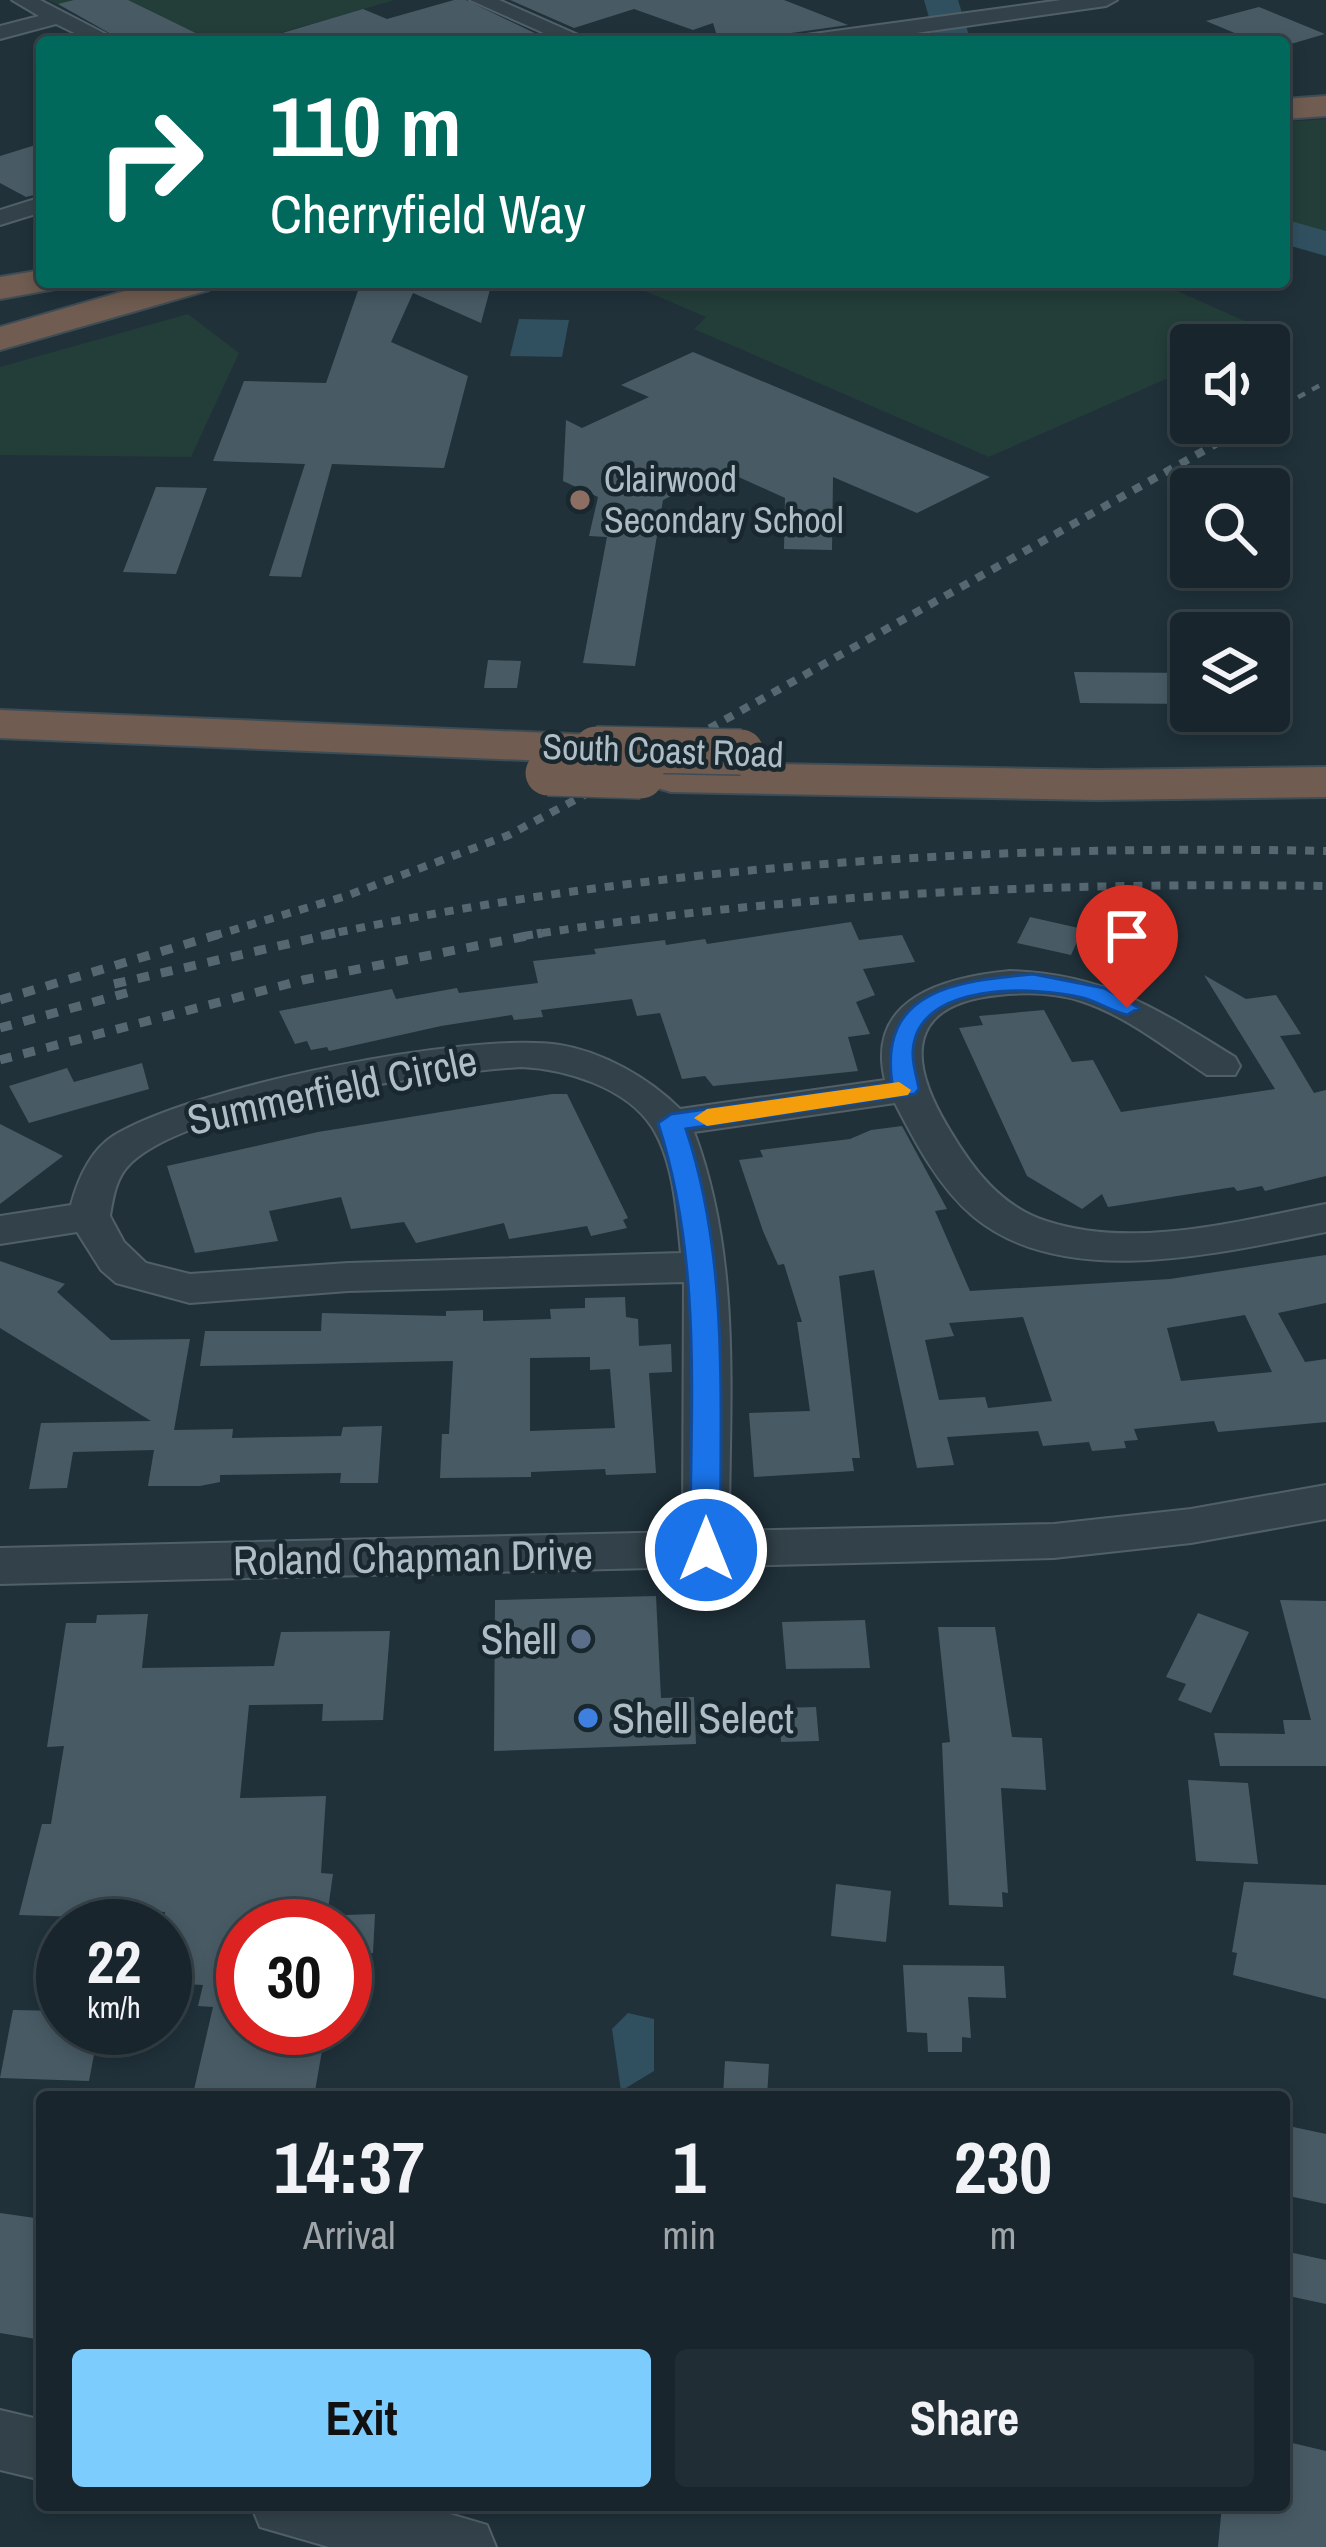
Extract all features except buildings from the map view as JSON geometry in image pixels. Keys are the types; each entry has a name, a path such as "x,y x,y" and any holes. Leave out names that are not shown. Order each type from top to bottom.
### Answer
{"highway":[{"path":"1290,95 1326,92"},
{"path":"1290,109 1326,106"},
{"path":"0,263 36,260"},
{"path":"0,288 36,281"},
{"path":"0,309 114,288"},
{"path":"0,339 175,288"},
{"name":"South Coast Road","path":"0,724 1061,761 1326,758"},
{"name":"South Coast Road","path":"0,754 671,777 1050,784 1326,782"}],"street":[{"path":"23,0 98,36"},
{"path":"481,0 568,36"},
{"path":"849,36 1106,0"},
{"path":"0,33 58,17"},
{"path":"0,202 36,192"},
{"path":"0,218 36,206"},
{"path":"1221,1066 1095,993 1033,981 969,987 920,1011 900,1050 906,1089 961,1182 1000,1219 1042,1235 1134,1244 1181,1242 1326,1218"},
{"name":"Summerfield Circle","path":"89,1216 97,1180 107,1163 147,1133 285,1093 461,1059 526,1054 585,1063 606,1072 671,1123"},
{"path":"706,1550 704,1268 692,1189 671,1123 906,1089"},
{"path":"0,1230 89,1216 112,1256 134,1276 171,1287 207,1289 342,1277 704,1268"},
{"name":"Roland Chapman Drive","path":"1,1570 1054,1541 1191,1526 1326,1502"},
{"path":"0,2440 36,2449"},
{"path":"308,2511 465,2547"}],"green space":[{"path":"48,0 395,0 270,36 122,36"},
{"path":"1326,119 1326,235 1290,225 1290,122"},
{"path":"638,288 1170,288 1252,324 1170,324 1170,377 989,457 694,329 706,317"},
{"path":"188,314 239,353 191,457 0,455 0,367"}],"water":[{"path":"519,319 569,320 562,357 510,356"},
{"path":"628,2013 654,2019 654,2071 621,2091 612,2029"}],"waterway":[{"path":"941,0 949,36"},
{"path":"1290,233 1326,244"}],"railway":[{"path":"1290,402 1326,382"},
{"path":"213,936 346,896 509,835 712,727 1216,444"},
{"path":"327,935 571,892 821,864 1073,851 1326,851"},
{"path":"536,934 724,909 924,893 1326,886"},
{"path":"0,1000 223,933"},
{"path":"327,935 335,933"},
{"path":"536,934 542,933"},
{"path":"0,1060 303,980 536,934"},
{"path":"524,936 536,934"},
{"path":"114,984 327,935"},
{"path":"321,936 327,935"},
{"path":"0,1028 137,990"}],"slow traffic":[{"path":"707,1118 899,1090"}],"place":[{"name":"Clairwood Secondary School","path":"580,500"},
{"name":"Shell","path":"581,1639"},
{"name":"Shell Select","path":"588,1718"}],"route":[{"path":"706,1550 704,1268 692,1189 671,1123 906,1089 900,1050 909,1026 920,1011 969,987 1033,981 1095,993 1127,1008"}]}
